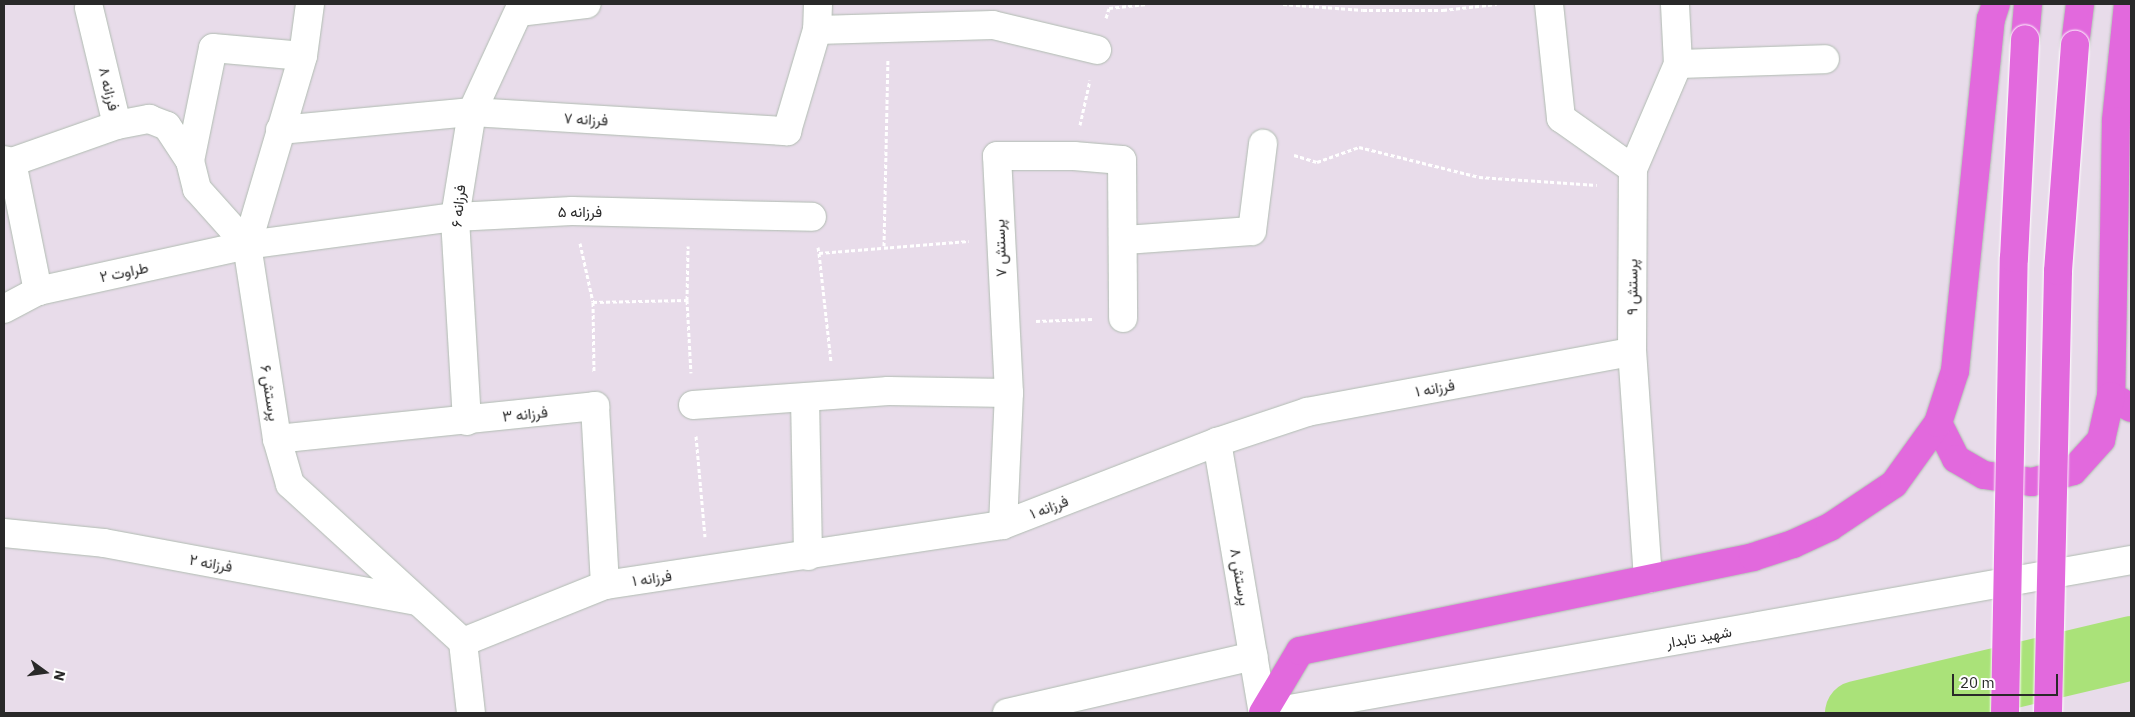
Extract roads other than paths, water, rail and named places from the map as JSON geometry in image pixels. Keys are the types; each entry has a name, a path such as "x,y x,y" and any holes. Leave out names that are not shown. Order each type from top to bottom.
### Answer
{"main road":[{"path":"1264,713 1300,651 1752,557 1793,544 1830,527 1894,484 1938,423 1955,371 1991,19 1996,4"},
{"path":"2005,713 2014,258 2028,4"},
{"path":"2048,713 2058,271 2075,45 2080,4"},
{"path":"1938,423 1956,459 1984,475 2032,482 2073,471 2101,440 2121,402 2116,121 2128,4"}],"street":[{"name":"پرستش ۶","path":"310,4 303,56 247,246 277,439 290,484 462,642"},
{"path":"521,8 587,4"},
{"path":"1549,4 1561,118 1633,178"},
{"name":"پرستش ۹","path":"1648,578 1632,352 1633,178 1678,64 1675,4"},
{"name":"فرزانه ۸","path":"89,8 117,125 149,119 167,126 190,161 197,188 247,246"},
{"name":"فرزانه ۶","path":"467,421 454,217 472,112 521,8"},
{"path":"817,17 889,29 993,14 1097,50"},
{"name":"فرزانه ۷","path":"280,130 472,112 787,131 817,17"},
{"path":"190,161 213,48 303,56"},
{"path":"1678,64 1825,59"},
{"path":"38,291 8,161 117,125"},
{"path":"1123,318 1125,240 1252,231 1263,144"},
{"name":"پرستش ۷","path":"1003,525 1009,393 1003,322 996,156 1074,156 1122,160 1125,240"},
{"name":"فرزانه ۵","path":"247,246 454,217 572,210 688,215 812,217"},
{"name":"طراوت ۲","path":"4,309 38,291 247,246"},
{"name":"فرزانه ۱","path":"462,642 605,585 808,556 1003,525 1217,442 1307,412 1632,352"},
{"path":"693,405 805,398 888,390 1009,393"},
{"path":"805,398 808,556"},
{"name":"فرزانه ۳","path":"277,439 467,421 595,406 605,585"},
{"name":"پرستش ۸","path":"1217,442 1264,713"},
{"name":"فرزانه ۲","path":"4,533 104,543 417,601"},
{"name":"شهید تابدار","path":"1264,713 2131,560"},
{"path":"462,642 471,713"},
{"path":"1007,713 1253,656"}],"waterway":[{"path":"1857,713 2131,648"}]}
